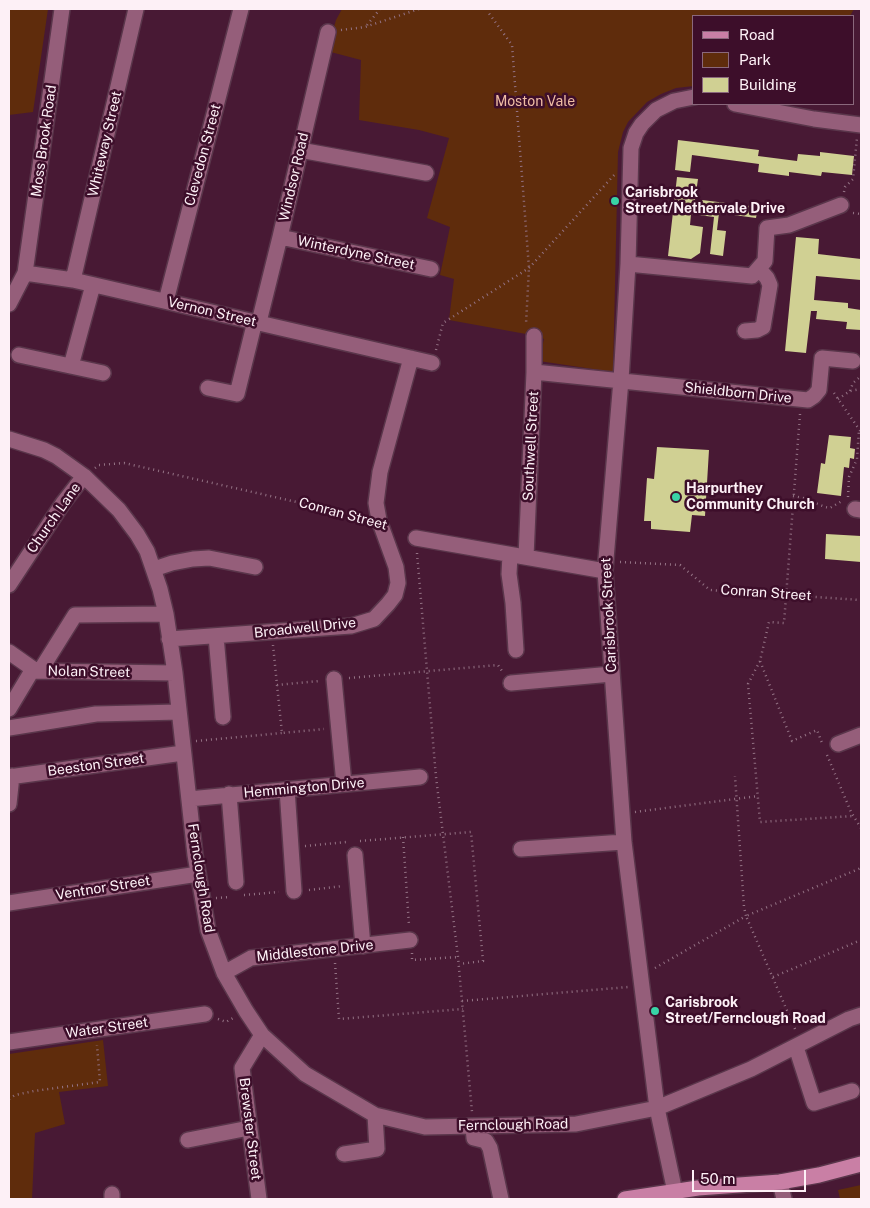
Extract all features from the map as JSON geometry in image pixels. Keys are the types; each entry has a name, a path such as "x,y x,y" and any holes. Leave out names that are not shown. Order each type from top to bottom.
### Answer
{"main road":[{"path":"626,1199 676,1192 699,1194 780,1182 819,1175 861,1164"}],"street":[{"name":"Moss Brook Road","path":"25,273 62,9"},
{"name":"Whiteway Street","path":"73,280 136,9"},
{"name":"Clevedon Street","path":"166,302 241,9"},
{"name":"Windsor Road","path":"208,388 237,394 280,237 328,32"},
{"name":"Carisbrook Street","path":"676,1192 657,1108 624,842 605,571 621,380 628,264 631,148 636,133 642,124 664,105 679,99 692,97"},
{"path":"740,105 814,119 860,125"},
{"path":"300,150 426,173"},
{"path":"628,264 752,276 765,261 767,228 788,225 841,205"},
{"name":"Winterdyne Street","path":"280,237 431,269"},
{"path":"745,331 757,330 763,327 770,285 767,278 758,269"},
{"name":"Vernon Street","path":"25,273 73,280 432,363"},
{"path":"9,304 25,273"},
{"path":"71,366 92,285"},
{"name":"Southwell Street","path":"526,557 534,336"},
{"path":"19,355 103,373"},
{"name":"Broadwell Drive","path":"169,639 351,626 374,619 395,595 398,583 396,568 379,520 376,503 380,472 411,358"},
{"name":"Shieldborn Drive","path":"534,372 808,400 819,390 822,358 853,361"},
{"name":"Fernclough Road","path":"9,439 44,450 56,456 84,476 119,510 147,551 166,614 175,673 198,874 208,930 224,973 262,1035 306,1074 375,1115 425,1127 576,1124 657,1108 752,1069 849,1019 861,1015"},
{"name":"Church Lane","path":"9,585 62,503 84,476"},
{"path":"416,538 605,571"},
{"path":"510,555 509,574 516,650"},
{"path":"154,570 172,563 209,558 255,567"},
{"path":"9,709 75,615 166,614"},
{"path":"216,636 223,717"},
{"name":"Nolan Street","path":"9,652 37,670 175,673"},
{"path":"511,683 612,674"},
{"path":"334,679 344,784"},
{"path":"9,728 96,714 179,712"},
{"path":"838,744 861,735"},
{"name":"Beeston Street","path":"10,777 183,748"},
{"path":"9,804 10,777"},
{"name":"Hemmington Drive","path":"189,799 420,777"},
{"path":"287,789 294,891"},
{"path":"229,794 236,882"},
{"path":"521,849 624,842"},
{"path":"356,848 363,946"},
{"name":"Ventnor Street","path":"9,902 198,874"},
{"name":"Middlestone Drive","path":"224,973 252,958 410,940"},
{"name":"Water Street","path":"9,1042 205,1014"},
{"name":"Brewster Street","path":"259,1199 242,1068 262,1035"},
{"path":"799,1046 814,1103 852,1091"},
{"path":"344,1154 377,1149 375,1115"},
{"path":"473,1127 474,1138 486,1142 490,1148 501,1199"},
{"path":"188,1140 249,1128"},
{"path":"780,1182 784,1199"}],"path":[{"path":"365,27 380,9"},
{"path":"328,32 365,27 419,9"},
{"path":"488,9 488,12 512,46 529,268 526,330 534,336"},
{"path":"841,205 845,186 853,179 860,125"},
{"path":"432,363 443,323 529,268 621,167 630,166"},
{"path":"838,399 850,390 853,383 861,376"},
{"path":"793,496 803,498 825,508 855,506 849,477 857,459 860,431 838,399 825,383 820,381"},
{"path":"850,390 861,389"},
{"path":"801,399 784,623 769,622 760,661 748,684 760,822 854,816"},
{"name":"Conran Street","path":"84,476 99,465 124,463 379,520"},
{"path":"416,538 436,777 459,964 473,1127"},
{"name":"Conran Street","path":"619,562 680,565 710,590 861,600"},
{"path":"272,632 282,733"},
{"path":"760,661 792,741 817,730 861,828"},
{"path":"277,685 498,665 511,683"},
{"path":"183,748 282,733 338,728"},
{"path":"735,776 746,916 773,977 799,1046"},
{"path":"622,814 758,796"},
{"path":"356,848 403,837 471,832 483,961 459,964"},
{"path":"403,837 412,960 458,957"},
{"path":"291,847 347,842"},
{"path":"462,1001 641,981 746,916 861,868"},
{"path":"202,899 230,897"},
{"path":"773,977 861,940"},
{"path":"334,949 339,1019 463,1009"},
{"path":"205,1014 226,1022 246,1011"},
{"path":"9,1099 15,1095 34,1091 100,1082 96,1029"}],"green space":[{"path":"9,9 48,9 33,112 9,115"},
{"name":"Moston Vale","path":"342,9 854,9 851,15 692,15 692,86 676,88 647,102 628,122 623,132 618,152 613,372 539,361 544,339 537,336 449,320 454,279 440,275 450,227 427,218 449,138 419,130 359,120 361,60 327,51 336,20"},
{"path":"103,1040 108,1086 59,1092 65,1124 35,1133 32,1199 9,1199 9,1054"},
{"path":"861,1185 861,1199 840,1199 838,1190"}],"building":[{"path":"678,140 759,150 758,156 797,161 798,154 820,156 820,152 854,156 852,175 822,172 821,176 789,172 789,176 758,172 759,164 692,155 690,172 675,170"},
{"path":"677,177 698,179 694,207 701,207 702,200 758,207 756,218 719,213 717,230 726,231 723,256 710,254 714,217 691,214 690,225 703,227 700,253 691,259 668,256"},
{"path":"796,237 819,239 818,254 861,259 861,280 816,276 814,300 848,303 848,308 861,310 861,330 846,329 847,322 816,319 817,311 811,311 806,353 785,351"},
{"path":"829,435 851,437 850,448 855,449 854,459 850,458 849,468 844,467 841,496 817,493 821,463 825,464"},
{"name":"Harpurthey Community Church","path":"657,447 709,450 705,516 692,515 690,532 651,529 651,521 644,521 647,478 654,479"},
{"path":"826,534 861,536 861,562 825,559"}],"place":[{"name":"Carisbrook Street/Nethervale Drive","path":"615,201"},
{"name":"Harpurthey Community Church","path":"676,497"},
{"name":"Carisbrook Street/Fernclough Road","path":"655,1011"}]}
